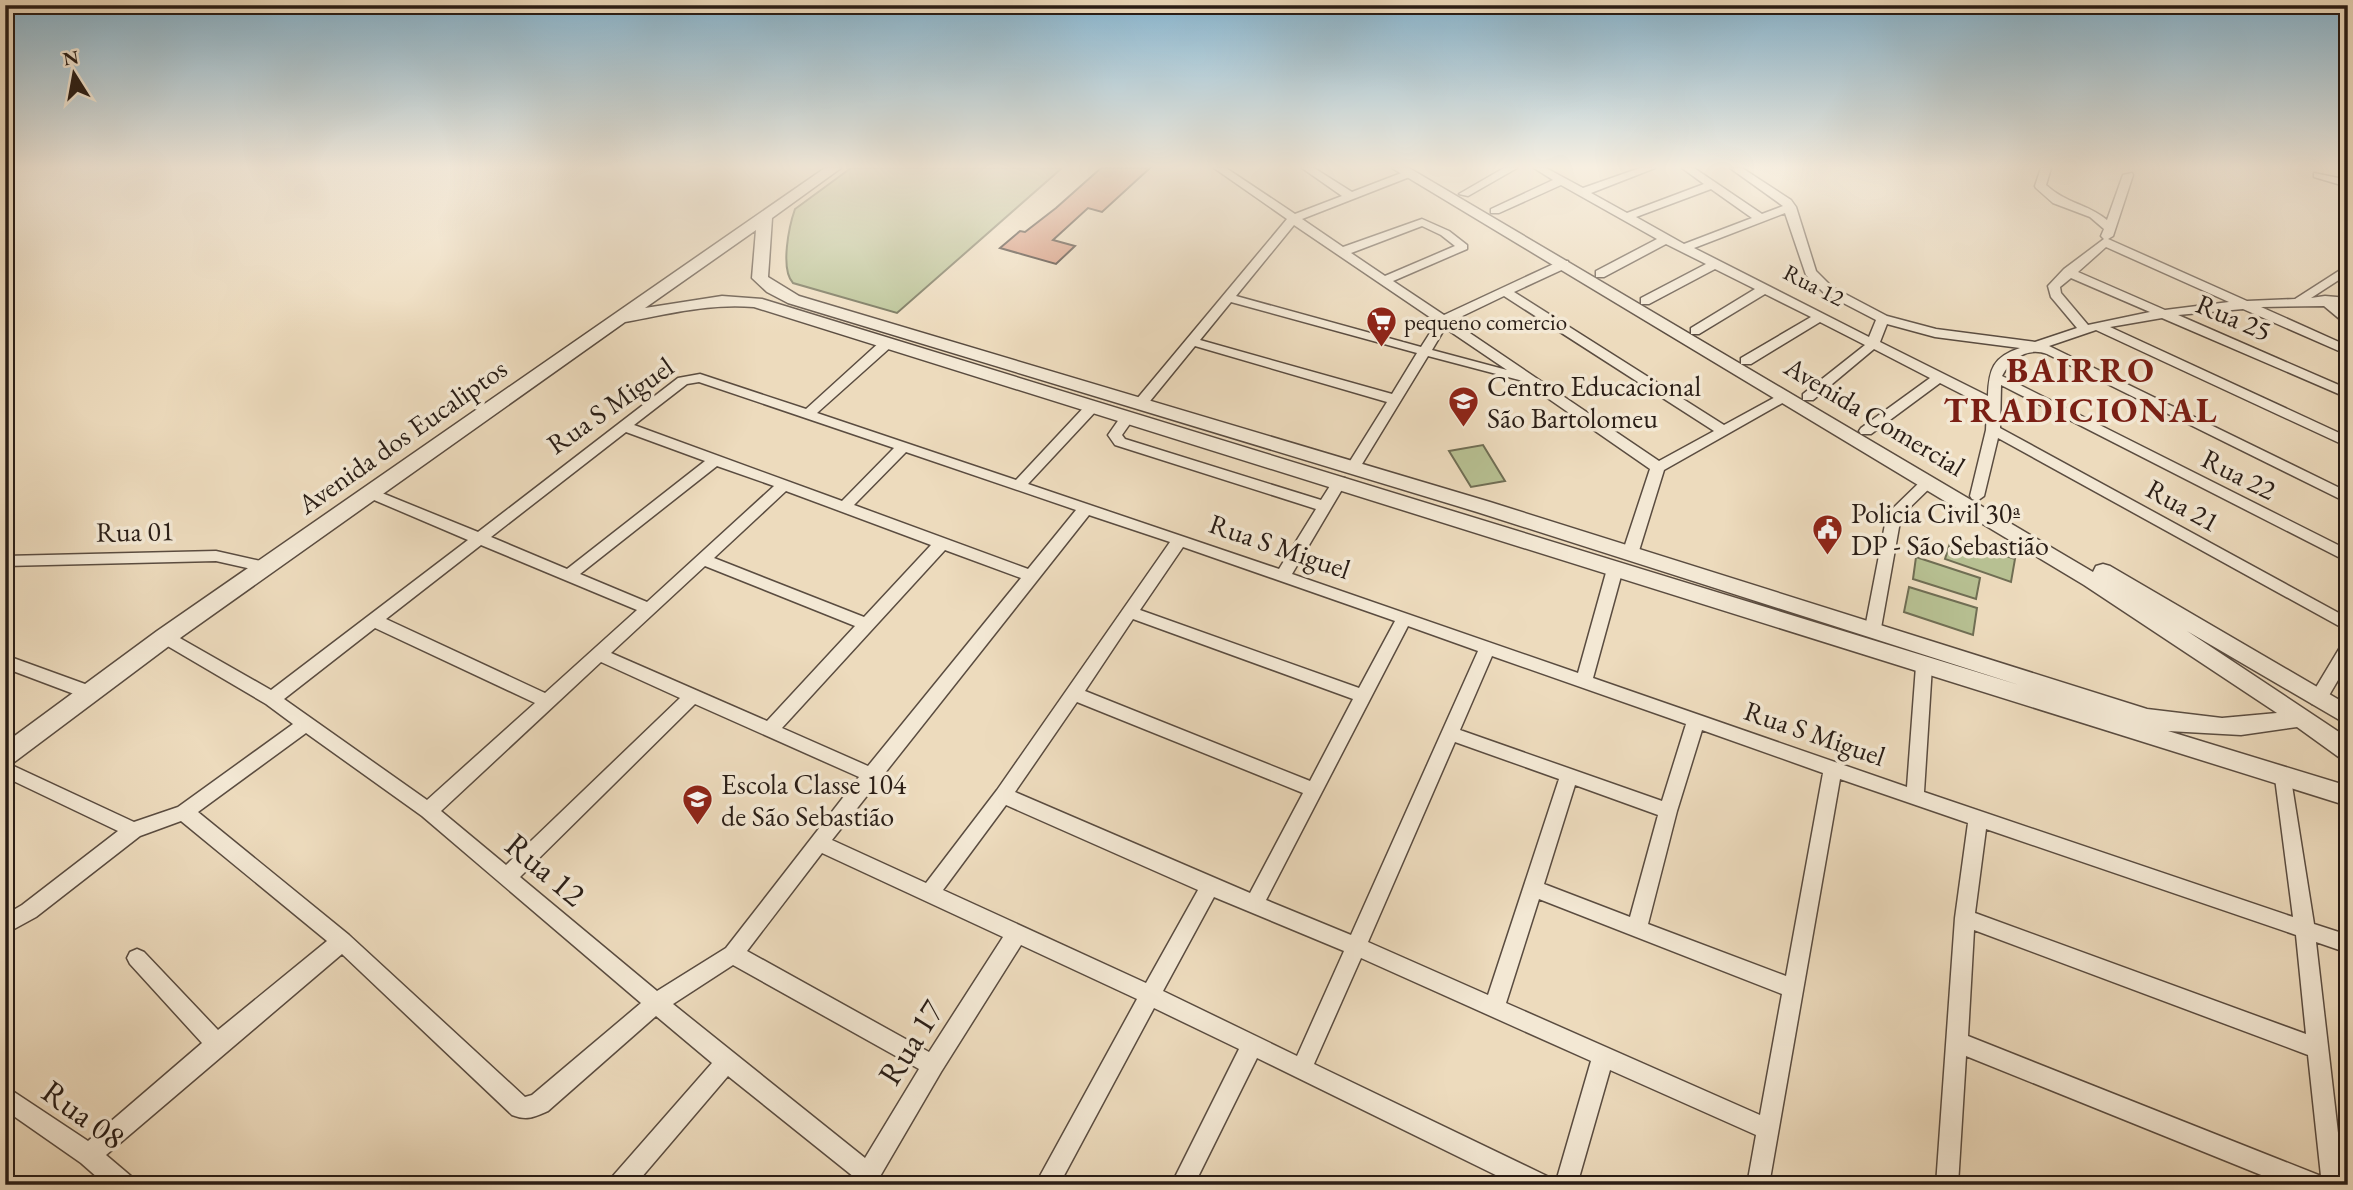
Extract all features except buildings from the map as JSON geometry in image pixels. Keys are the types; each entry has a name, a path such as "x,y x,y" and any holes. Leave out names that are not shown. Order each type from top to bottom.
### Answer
{"street":[{"name":"Avenida dos Eucaliptos","path":"10,748 754,224"},
{"path":"764,224 760,278 770,289 810,312 887,343 1092,407 1126,408"},
{"path":"1289,224 1190,341 1126,408 1115,435 1119,442 1324,506"},
{"path":"1300,224 1658,467"},
{"path":"1342,252 1418,224"},
{"path":"1385,280 1463,247 1445,233 1425,224"},
{"name":"Avenida Comercial","path":"1502,224 1616,290 1786,397 1866,431 1928,482 2091,580 2348,751"},
{"name":"Avenida Comercial","path":"1512,224 1556,255 1600,274 1616,290 1646,302 1808,397 1840,422 1891,453 1978,496 2348,716"},
{"name":"Rua 12","path":"1638,224 1994,405"},
{"path":"1684,248 1745,224"},
{"path":"1795,224 1810,272 1817,281 1828,290 1883,319 1935,334 2037,346 2052,351 2348,498"},
{"path":"2104,224 2109,228"},
{"path":"2111,224 2105,242 2055,283 2055,294 2091,328 2348,443"},
{"path":"1600,274 1665,239"},
{"path":"2105,242 2238,304 2348,351"},
{"path":"1283,576 1324,506 1444,320 1506,292 1556,255"},
{"path":"1646,302 1715,264"},
{"path":"2298,301 2348,269"},
{"path":"2068,272 2160,314 2238,304 2348,302"},
{"path":"1695,331 1764,289"},
{"path":"1506,292 1724,431"},
{"path":"2315,292 2348,322"},
{"path":"1226,298 1532,381"},
{"path":"622,318 733,299 810,312 1347,474 1805,617 2284,778 2348,796"},
{"name":"Rua 25","path":"1995,377 2004,359 2037,346 2091,328 2160,314 2348,394"},
{"path":"1746,361 1820,317"},
{"path":"1808,397 1873,344 1883,319"},
{"path":"1190,341 1393,399"},
{"path":"807,415 887,343"},
{"path":"1866,431 1938,377"},
{"path":"1978,496 1993,430 1995,377"},
{"name":"Rua 22","path":"1995,377 2348,557"},
{"name":"Rua S Miguel","path":"272,699 623,426 683,381 700,378 1180,540 1833,769 2348,944"},
{"path":"1584,681 1623,561 1658,467 1786,397"},
{"path":"1019,485 1092,407"},
{"path":"623,426 1032,576"},
{"name":"Rua 21","path":"1993,430 2348,625"},
{"path":"845,506 903,447"},
{"path":"569,575 715,460"},
{"path":"1873,628 1894,514 1928,482"},
{"path":"428,811 784,485"},
{"path":"372,494 649,609"},
{"path":"184,812 342,941 520,1107 529,1108 540,1103 656,1003 733,954 871,775 1086,508"},
{"path":"928,895 1003,795 1180,540"},
{"path":"770,729 941,544"},
{"name":"Rua 01","path":"5,561 216,556 265,567"},
{"path":"704,560 866,624"},
{"path":"1130,612 1363,696"},
{"path":"1805,617 1873,628 1918,657 2147,718 2194,727 2235,728 2262,727 2298,718"},
{"path":"1254,904 1404,619"},
{"path":"374,620 548,702"},
{"name":"Rua 12","path":"165,637 272,699 428,811 866,1180"},
{"path":"2318,699 2348,648"},
{"path":"1301,1070 1487,649"},
{"path":"600,655 871,775"},
{"path":"1915,797 1918,657"},
{"path":"5,661 90,693"},
{"path":"2261,691 2265,684 2287,682"},
{"path":"1073,693 1314,790"},
{"path":"507,877 694,695"},
{"path":"1637,928 1668,811 1696,721"},
{"path":"5,925 29,911 134,830 184,812 307,723"},
{"path":"1450,733 1668,811"},
{"path":"5,769 134,830"},
{"path":"1758,1185 1833,769"},
{"path":"1494,1007 1569,776"},
{"path":"2284,778 2305,930 2333,1185"},
{"path":"1003,795 1355,946 1767,1129"},
{"path":"1947,1185 1965,918 1978,818"},
{"path":"818,842 1149,995 1541,1185"},
{"path":"1046,1185 1210,886"},
{"path":"1532,888 1794,989"},
{"path":"1965,918 2317,1048"},
{"name":"Rua 17","path":"866,1180 933,1065 1016,935"},
{"path":"89,1155 342,941"},
{"path":"733,954 933,1065"},
{"path":"137,958 217,1044"},
{"path":"1956,1042 2315,1185"},
{"path":"1182,1185 1252,1045"},
{"path":"1566,1185 1603,1056"},
{"path":"620,1185 727,1062"},
{"name":"Rua 08","path":"11,1104 89,1155 124,1185"}],"green space":[{"path":"791,224 999,224 897,313 793,283 786,258"},
{"path":"1483,445 1505,481 1471,487 1449,451"},
{"path":"1952,537 2015,559 2011,582 1945,559"},
{"path":"1916,557 1980,578 1976,599 1913,579"},
{"path":"1909,587 1977,608 1973,635 1904,612"}],"place":[{"name":"pequeno comercio","path":"1381,349"},
{"name":"Centro Educacional São Bartolomeu","path":"1464,429"},
{"name":"Policia Civil 30ª DP - São Sebastião","path":"1828,556"},
{"name":"Escola Classe 104 de São Sebastião","path":"698,827"}],"district":[{"name":"BAIRRO TRADICIONAL","path":"2081,390"}]}
